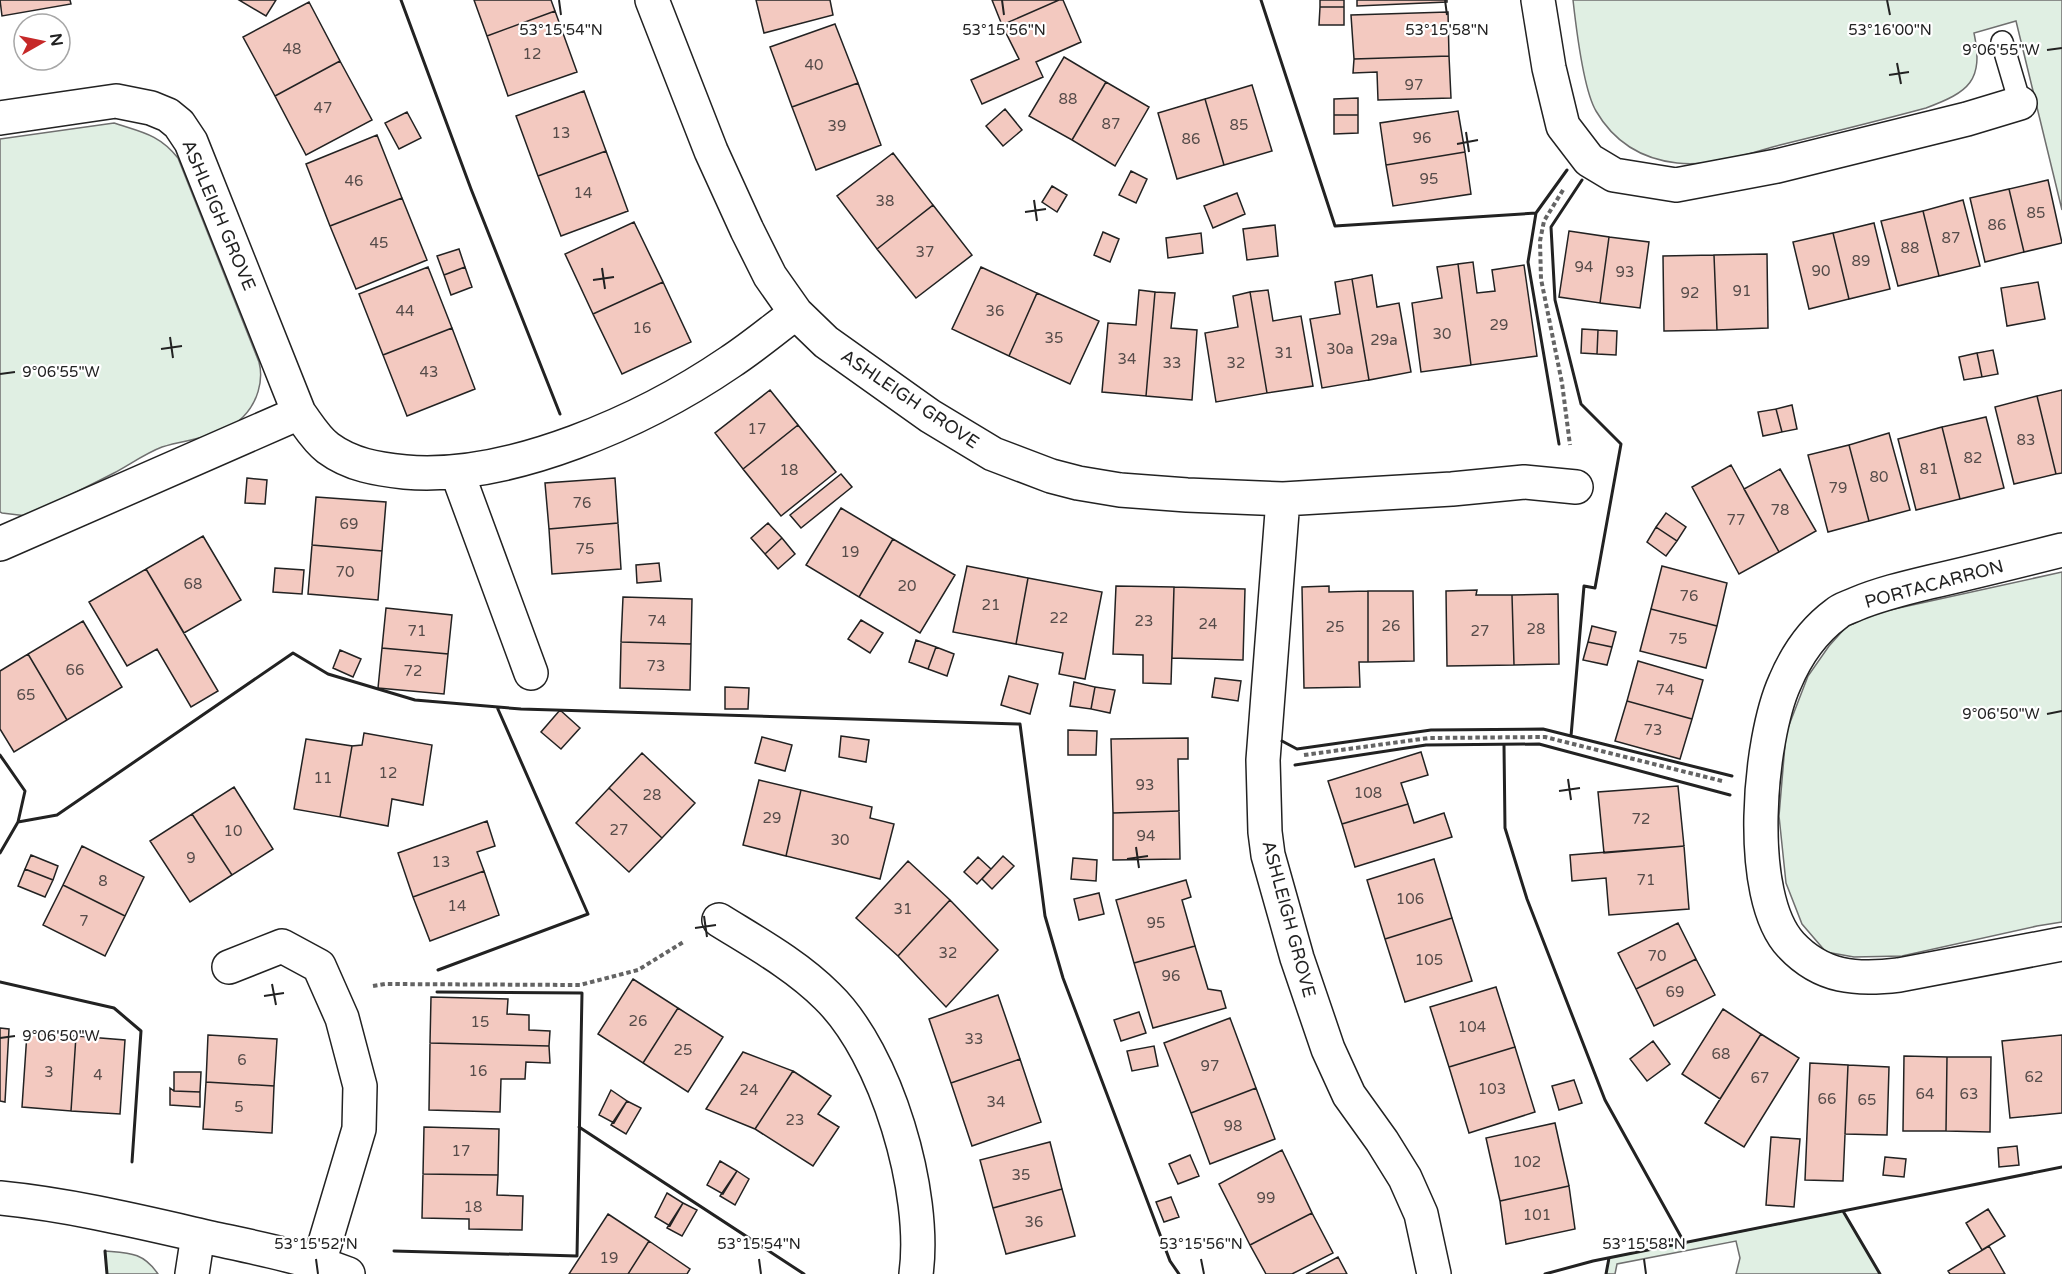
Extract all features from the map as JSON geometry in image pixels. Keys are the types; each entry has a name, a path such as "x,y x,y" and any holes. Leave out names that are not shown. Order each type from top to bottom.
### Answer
{"street":[{"name":"ASHLEIGH GROVE","path":"652,0 711,151 747,230 770,276 796,313 826,342 930,416 993,453 1051,476 1120,490 1283,499 1452,489 1524,482 1576,487"},
{"path":"1538,0 1549,68 1563,126 1589,160 1614,176 1676,185 1777,166 1967,119 2019,103"},
{"name":"ASHLEIGH GROVE","path":"0,118 116,101 152,108 168,114 179,124 191,142 299,413 327,447 345,458 379,470 420,473 457,472 489,467 526,458 603,431 690,387 730,362 796,313"},
{"path":"0,544 299,413"},
{"path":"457,472 531,673"},
{"name":"ASHLEIGH GROVE","path":"1283,499 1263,760 1268,855 1303,979 1328,1049 1349,1095 1395,1161 1413,1196 1421,1214 1434,1274"},
{"name":"PORTACARRON","path":"2062,550 1892,591 1837,612 1800,652 1784,683 1772,719 1761,788 1763,857 1767,888 1776,922 1789,944 1807,960 1832,973 1857,977 1899,975 2062,944"},
{"path":"719,920 806,978 828,996 850,1022 866,1047 882,1079 908,1167 920,1250 916,1274"},
{"path":"0,1198 48,1203 198,1235 334,1268 359,1129 360,1086 342,1018 319,966 282,946 229,967"},
{"path":"192,1274 198,1235"}],"lane":[{"path":"2002,42 2019,103"}],"path":[{"path":"1576,487 1562,383 1541,279 1540,241 1544,221 1573,175 1589,160"},
{"path":"1263,760 1429,738 1545,737 1722,782 1761,788"},
{"path":"331,992 385,984 580,985 638,970 719,920"}],"green space":[{"path":"1573,0 2062,0 2062,210 2016,21 1974,33 1977,49 1975,74 1963,90 1941,102 1926,108 1742,156 1690,164 1664,161 1641,153 1620,140 1603,122 1591,101 1587,88"},
{"path":"114,123 157,139 178,158 259,362 261,377 256,398 243,417 225,430 162,447 27,516 2,513 0,512 0,139"},
{"path":"2062,572 2062,922 1902,956 1854,957 1826,952 1802,924 1786,883 1779,816 1786,733 1808,676 1846,627 1876,613"},
{"path":"1843,1211 1880,1274 1736,1274 1740,1258 1736,1241 1617,1264 1615,1274 1606,1274 1609,1258"},
{"path":"105,1251 135,1255 147,1261 158,1274 107,1274"}],"building":[{"path":"0,0 70,0 71,4 12,12 12,14 2,16"},
{"path":"239,0 276,0 266,16"},
{"path":"474,0 551,0 555,11 487,36"},
{"path":"756,0 830,0 833,15 764,33"},
{"path":"992,0 1059,0 1002,25"},
{"path":"1063,0 1081,42 1036,62 1043,77 982,104 971,80 1019,59 1002,25"},
{"path":"1320,0 1344,0 1344,7 1320,7"},
{"path":"1357,0 1447,0 1447,2 1357,6"},
{"path":"309,2 340,61 275,96 243,37"},
{"path":"1320,7 1344,7 1344,25 1319,25"},
{"path":"555,11 577,72 508,96 487,36"},
{"path":"1448,12 1449,56 1354,59 1351,15"},
{"path":"835,24 858,83 792,107 770,47"},
{"path":"1449,56 1451,98 1378,100 1377,72 1353,73 1354,59"},
{"path":"1064,57 1106,82 1072,140 1029,116"},
{"path":"340,61 372,120 306,155 275,96"},
{"path":"1106,82 1149,107 1115,166 1072,140"},
{"path":"858,83 881,145 816,170 792,107"},
{"path":"1252,85 1272,151 1224,165 1205,99"},
{"path":"584,91 606,151 538,176 516,116"},
{"path":"1358,98 1358,115 1334,115 1334,99"},
{"path":"1205,99 1224,165 1177,179 1158,113"},
{"path":"1005,109 1022,130 1003,146 986,126"},
{"path":"1458,111 1465,152 1386,165 1380,123"},
{"path":"407,112 421,138 399,149 385,123"},
{"path":"1334,115 1358,115 1358,133 1334,134"},
{"path":"377,135 402,198 330,226 306,164"},
{"path":"606,151 628,211 561,236 538,176"},
{"path":"1465,152 1471,194 1393,206 1386,165"},
{"path":"893,153 933,205 877,249 837,196"},
{"path":"1131,171 1147,179 1136,203 1119,195"},
{"path":"2048,180 2062,243 2024,252 2009,189"},
{"path":"1052,186 1067,195 1057,212 1042,202"},
{"path":"2009,189 2024,252 1985,262 1970,198"},
{"path":"1237,193 1245,214 1213,228 1204,206"},
{"path":"402,198 427,260 356,289 330,226"},
{"path":"1963,200 1980,266 1939,276 1923,211"},
{"path":"933,205 972,255 916,298 877,249"},
{"path":"1923,211 1939,276 1898,286 1881,221"},
{"path":"634,222 663,282 593,314 565,254"},
{"path":"1874,223 1890,289 1849,299 1833,233"},
{"path":"1275,225 1278,256 1247,260 1243,229"},
{"path":"1569,231 1609,237 1600,303 1559,297"},
{"path":"1103,232 1119,239 1110,262 1094,255"},
{"path":"1201,233 1203,253 1168,258 1166,238"},
{"path":"1833,233 1849,299 1809,309 1793,242"},
{"path":"1609,237 1649,242 1640,308 1600,303"},
{"path":"459,249 465,267 444,275 437,256"},
{"path":"1767,254 1768,328 1717,330 1714,255"},
{"path":"1714,255 1717,330 1664,331 1663,256"},
{"path":"1473,262 1477,293 1495,291 1492,270 1524,265 1537,356 1471,365 1458,264"},
{"path":"1458,264 1471,365 1421,372 1412,303 1442,298 1437,267"},
{"path":"428,267 452,328 383,355 359,294"},
{"path":"465,267 472,287 451,295 444,275"},
{"path":"981,267 1037,293 1009,356 952,329"},
{"path":"1372,275 1377,307 1399,303 1411,372 1369,380 1352,279"},
{"path":"1352,279 1369,380 1322,388 1310,319 1340,314 1335,282"},
{"path":"663,282 691,342 622,374 593,314"},
{"path":"2038,282 2045,319 2007,326 2001,288"},
{"path":"1139,290 1155,292 1146,396 1102,392 1108,323 1136,325"},
{"path":"1268,290 1273,321 1301,316 1313,386 1267,393 1250,292"},
{"path":"1155,292 1175,293 1171,328 1197,330 1192,400 1146,396"},
{"path":"1250,292 1267,393 1216,402 1205,333 1238,327 1233,296"},
{"path":"1037,293 1099,321 1070,384 1009,356"},
{"path":"452,328 475,389 407,416 383,355"},
{"path":"1582,329 1598,330 1597,354 1581,353"},
{"path":"1598,330 1617,331 1616,355 1597,354"},
{"path":"1993,350 1998,374 1982,377 1977,353"},
{"path":"1977,353 1982,377 1964,380 1959,357"},
{"path":"770,390 798,425 743,469 715,433"},
{"path":"2062,390 2062,473 2056,474 2037,396"},
{"path":"2037,396 2056,474 2014,484 1995,407"},
{"path":"1792,405 1797,429 1782,432 1776,409"},
{"path":"1776,409 1782,432 1763,436 1758,412"},
{"path":"1986,417 2004,488 1960,499 1942,427"},
{"path":"798,425 836,472 781,516 743,469"},
{"path":"1942,427 1960,499 1916,510 1898,439"},
{"path":"1889,433 1910,510 1869,521 1849,445"},
{"path":"1849,445 1869,521 1828,532 1808,455"},
{"path":"1731,465 1779,552 1739,574 1692,487"},
{"path":"1780,469 1816,531 1779,552 1744,489"},
{"path":"841,474 852,487 801,528 790,515"},
{"path":"247,478 267,480 265,504 245,503"},
{"path":"615,478 618,523 549,529 545,483"},
{"path":"316,497 386,502 382,551 312,545"},
{"path":"841,508 893,539 859,597 806,565"},
{"path":"1666,513 1686,527 1677,541 1656,527"},
{"path":"618,523 621,569 552,574 549,529"},
{"path":"768,523 782,538 765,554 751,538"},
{"path":"1656,527 1677,541 1666,556 1647,542"},
{"path":"203,536 241,600 184,633 146,569"},
{"path":"782,538 795,554 778,569 765,554"},
{"path":"893,539 955,575 920,633 859,597"},
{"path":"312,545 382,551 378,600 308,594"},
{"path":"659,563 661,581 637,583 636,565"},
{"path":"967,566 1028,578 1016,644 953,632"},
{"path":"1662,566 1727,583 1717,626 1651,609"},
{"path":"275,568 304,570 302,594 273,592"},
{"path":"146,569 218,691 191,707 157,649 127,666 89,602"},
{"path":"1028,578 1102,592 1085,679 1059,674 1063,653 1016,644"},
{"path":"1116,586 1174,587 1171,684 1143,683 1143,655 1113,654"},
{"path":"1329,586 1329,592 1368,591 1368,662 1359,662 1360,687 1304,688 1302,587"},
{"path":"1174,587 1245,589 1243,660 1172,658"},
{"path":"1477,590 1476,595 1512,595 1514,665 1447,666 1446,591"},
{"path":"1368,591 1413,591 1414,661 1368,662"},
{"path":"1558,594 1559,664 1514,665 1512,595"},
{"path":"623,597 692,599 691,644 621,642"},
{"path":"386,608 452,615 448,654 382,648"},
{"path":"1651,609 1717,626 1706,668 1640,651"},
{"path":"861,620 883,633 870,653 848,639"},
{"path":"83,621 122,687 67,720 28,654"},
{"path":"1592,626 1616,632 1612,647 1588,642"},
{"path":"916,640 936,647 928,669 909,662"},
{"path":"621,642 691,644 690,690 620,688"},
{"path":"1588,642 1612,647 1607,665 1583,660"},
{"path":"936,647 954,654 947,676 928,669"},
{"path":"382,648 448,654 444,694 378,688"},
{"path":"340,650 361,659 353,677 333,668"},
{"path":"28,654 67,720 14,752 0,729 0,671"},
{"path":"1638,661 1703,680 1692,719 1627,701"},
{"path":"1009,676 1038,684 1030,714 1001,705"},
{"path":"1215,678 1241,681 1238,701 1212,697"},
{"path":"1074,682 1095,687 1091,709 1070,706"},
{"path":"725,687 749,688 748,709 725,709"},
{"path":"1095,687 1115,690 1110,713 1091,709"},
{"path":"1627,701 1692,719 1680,759 1615,741"},
{"path":"560,710 580,728 561,749 541,732"},
{"path":"1068,730 1097,731 1096,755 1068,755"},
{"path":"364,733 432,745 423,805 392,799 388,826 340,817 352,746 362,745"},
{"path":"841,736 869,740 866,762 839,757"},
{"path":"762,737 792,745 785,771 755,763"},
{"path":"1188,738 1188,759 1178,759 1179,811 1113,813 1111,739"},
{"path":"306,739 352,746 340,817 294,809"},
{"path":"1421,752 1428,775 1401,783 1408,804 1342,824 1328,781"},
{"path":"642,753 695,803 662,838 609,788"},
{"path":"759,780 801,790 786,856 743,845"},
{"path":"1678,786 1684,846 1604,853 1598,792"},
{"path":"234,787 273,849 232,875 192,814"},
{"path":"609,788 662,838 629,872 576,823"},
{"path":"801,790 872,807 870,818 894,824 880,879 786,856"},
{"path":"1408,804 1414,823 1444,813 1452,837 1355,867 1342,824"},
{"path":"1179,811 1180,859 1113,860 1113,813"},
{"path":"192,814 232,875 190,902 150,841"},
{"path":"487,821 495,846 477,852 484,871 413,897 398,853"},
{"path":"82,846 144,877 125,916 63,885"},
{"path":"1684,846 1689,909 1609,915 1606,878 1572,881 1570,855"},
{"path":"31,855 58,866 53,880 25,869"},
{"path":"1003,856 1014,866 992,889 982,879"},
{"path":"978,857 991,869 977,884 964,872"},
{"path":"1073,858 1097,860 1096,881 1071,879"},
{"path":"1434,859 1452,918 1385,939 1367,880"},
{"path":"908,861 950,900 898,956 856,918"},
{"path":"25,869 53,880 45,897 18,886"},
{"path":"484,871 499,915 430,941 413,897"},
{"path":"1186,880 1191,897 1182,900 1195,946 1134,963 1116,900"},
{"path":"63,885 125,916 105,956 43,925"},
{"path":"1099,893 1104,914 1079,920 1074,899"},
{"path":"950,900 998,950 946,1007 898,956"},
{"path":"1452,918 1472,981 1405,1002 1385,939"},
{"path":"1678,923 1696,959 1636,989 1618,953"},
{"path":"1195,946 1208,989 1221,991 1226,1008 1153,1028 1134,963"},
{"path":"1696,959 1715,995 1654,1026 1636,989"},
{"path":"633,979 678,1008 643,1063 598,1034"},
{"path":"1496,987 1515,1047 1449,1067 1430,1007"},
{"path":"998,995 1020,1059 951,1083 929,1019"},
{"path":"431,997 508,999 507,1014 529,1015 529,1030 550,1031 549,1046 430,1043"},
{"path":"678,1008 723,1037 688,1092 643,1063"},
{"path":"1723,1009 1761,1034 1720,1099 1682,1074"},
{"path":"1139,1012 1146,1033 1121,1041 1114,1020"},
{"path":"1230,1018 1256,1088 1191,1113 1164,1043"},
{"path":"0,1028 9,1029 5,1102 0,1101"},
{"path":"27,1033 76,1036 71,1111 22,1107"},
{"path":"1761,1034 1799,1058 1744,1147 1705,1123"},
{"path":"208,1035 277,1039 274,1086 206,1082"},
{"path":"2062,1035 2062,1113 2010,1118 2002,1041"},
{"path":"76,1036 125,1040 120,1114 71,1111"},
{"path":"1653,1041 1670,1064 1647,1081 1630,1059"},
{"path":"430,1043 549,1046 550,1063 526,1062 525,1079 501,1079 500,1112 429,1110"},
{"path":"1154,1046 1158,1066 1132,1071 1127,1051"},
{"path":"1515,1047 1535,1112 1469,1133 1449,1067"},
{"path":"743,1052 793,1071 755,1129 706,1109"},
{"path":"1904,1056 1947,1057 1946,1131 1903,1131"},
{"path":"1947,1057 1991,1057 1990,1132 1946,1131"},
{"path":"1020,1059 1041,1122 972,1146 951,1083"},
{"path":"1810,1063 1848,1065 1843,1181 1805,1180"},
{"path":"1848,1065 1889,1067 1887,1135 1845,1134"},
{"path":"793,1071 831,1096 818,1114 839,1127 813,1166 755,1129"},
{"path":"174,1072 201,1072 200,1092 174,1091"},
{"path":"1574,1080 1582,1103 1559,1110 1552,1086"},
{"path":"206,1082 274,1086 272,1133 203,1129"},
{"path":"170,1088 174,1091 200,1092 200,1107 170,1105"},
{"path":"1256,1088 1275,1139 1210,1164 1191,1113"},
{"path":"611,1090 627,1101 614,1123 599,1115"},
{"path":"627,1101 641,1108 626,1134 611,1125"},
{"path":"1555,1123 1569,1186 1500,1201 1486,1138"},
{"path":"424,1127 499,1129 498,1175 423,1174"},
{"path":"1771,1137 1800,1139 1794,1207 1766,1205"},
{"path":"1050,1142 1062,1189 993,1208 980,1160"},
{"path":"2017,1146 2019,1165 1999,1167 1998,1148"},
{"path":"1282,1150 1312,1213 1250,1245 1219,1184"},
{"path":"1190,1155 1199,1176 1178,1184 1169,1164"},
{"path":"1885,1157 1906,1159 1904,1177 1883,1175"},
{"path":"720,1161 737,1171 723,1194 707,1185"},
{"path":"737,1171 749,1179 735,1205 720,1196"},
{"path":"423,1174 498,1175 497,1195 523,1196 522,1230 469,1229 469,1219 422,1218"},
{"path":"1569,1186 1575,1229 1506,1244 1500,1201"},
{"path":"1062,1189 1075,1236 1006,1254 993,1208"},
{"path":"667,1193 683,1203 670,1226 655,1217"},
{"path":"1171,1197 1179,1217 1164,1222 1156,1202"},
{"path":"683,1203 697,1210 682,1236 667,1228"},
{"path":"1988,1209 2005,1236 1982,1250 1966,1223"},
{"path":"1312,1213 1333,1253 1292,1274 1266,1274 1250,1245"},
{"path":"608,1214 649,1241 628,1274 569,1274"},
{"path":"649,1241 690,1269 687,1274 628,1274"},
{"path":"1989,1246 2005,1274 1950,1274 1948,1271"},
{"path":"1338,1257 1347,1274 1306,1274"}],"wall":[{"path":"401,0 471,189 560,414"},
{"path":"1261,0 1335,226 1536,213"},
{"path":"1559,444 1528,262 1536,213 1567,170"},
{"path":"1582,180 1551,227 1555,300 1581,404 1621,444 1595,588 1584,586 1571,736 1732,776"},
{"path":"0,755 25,791 18,822 57,815 293,653 328,674 415,700 521,709 1020,724 1045,916 1063,978 1170,1261 1179,1274"},
{"path":"438,970 588,914 497,707"},
{"path":"1282,741 1297,749 1431,730 1543,729 1571,736"},
{"path":"1295,765 1426,745 1539,744 1730,795"},
{"path":"1504,745 1505,828 1527,899 1605,1100 1685,1244"},
{"path":"0,853 18,822"},
{"path":"0,982 114,1008 141,1031 132,1162"},
{"path":"394,1251 577,1256 582,993 437,992"},
{"path":"579,1127 804,1274"},
{"path":"1545,1274 1593,1261 2062,1167"},
{"path":"1843,1211 1880,1274"},
{"path":"105,1251 107,1274"},
{"path":"1606,1274 1609,1258"}]}
